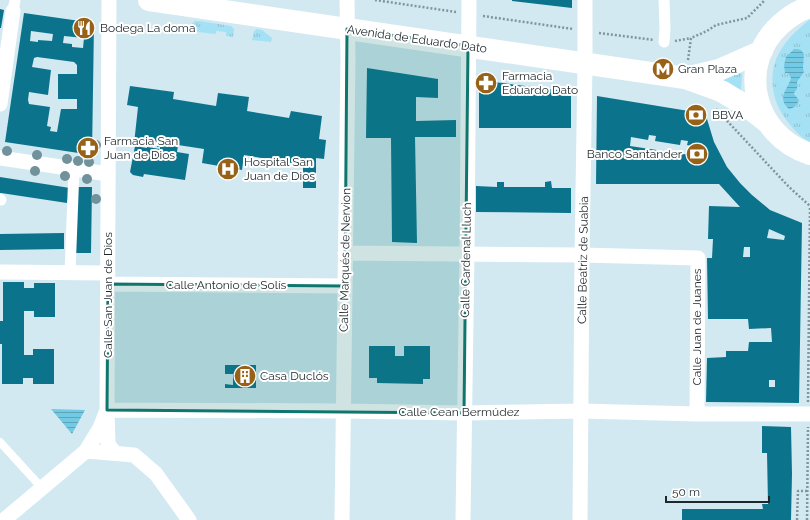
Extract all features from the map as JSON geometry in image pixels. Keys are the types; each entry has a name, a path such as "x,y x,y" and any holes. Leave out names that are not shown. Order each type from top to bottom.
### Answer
{"main road":[{"name":"Avenida de Eduardo Dato","path":"149,0 192,3 347,29 586,64 686,71"},
{"path":"767,122 757,95 757,66 762,51 776,29 789,18 810,7"},
{"path":"686,71 719,70 762,51"},
{"path":"686,71 748,107 767,122 786,142 800,151 810,154"}],"street":[{"name":"Calle San Juan de Dios","path":"4,520 86,451 100,428 107,410 109,0"},
{"name":"Calle Marqués de Nervion","path":"342,520 347,0"},
{"name":"Calle Beatriz de Suabia","path":"580,520 582,255 586,64 584,0"},
{"path":"664,0 664,42"},
{"path":"0,104 14,6"},
{"name":"Calle Cardenal Lluch","path":"463,520 468,46 466,6"},
{"path":"0,158 108,174"},
{"path":"70,273 74,169"},
{"name":"Calle Juan de Juanes","path":"345,253 582,255 698,258 697,414"},
{"name":"Calle Antonio de Solís","path":"0,272 70,273 108,279 345,286"},
{"path":"107,410 108,444 115,454"},
{"name":"Calle Cean Bermúdez","path":"107,410 343,410 464,413 581,411 809,415"},
{"path":"86,451 134,456 156,474 188,520"}],"lane":[{"path":"0,442 42,488"}],"path":[{"path":"375,0 466,6"},
{"path":"595,32 664,42 691,38 716,25 747,18 765,0"},
{"path":"477,15 574,29"},
{"path":"686,71 691,38"},
{"path":"712,106 789,187 810,206 807,520"},
{"path":"797,520 798,491 807,491"}],"highlighted area":[{"path":"347,29 468,46 464,413 107,410 108,284 345,286"}],"green space":[{"path":"809,20 810,142 797,133 783,115 777,105 772,82 775,61 780,52 792,35"},
{"path":"195,21 231,26 234,29 233,37 226,36 226,32 216,31 216,34 188,31 189,26"},
{"path":"257,29 262,30 272,38 271,42 252,40 254,31"},
{"path":"740,73 742,74 741,91 713,80"}],"shaded area":[{"path":"794,49 801,50 804,54 804,72 797,82 797,89 794,93 799,100 794,107 789,109 783,101 783,97 791,78 788,73 785,73 784,65 786,57"},
{"path":"51,409 85,410 72,434"}],"building":[{"path":"572,0 572,8 512,1"},
{"path":"0,9 4,10 1,28 0,28"},
{"path":"24,13 94,23 92,155 5,142","holes":["31,31 53,34 52,41 30,41","64,36 84,38 83,48 72,47 72,44 63,43","37,57 74,62 77,65 77,74 58,74 58,99 77,99 77,109 61,109 57,132 50,131 51,127 47,126 50,107 29,104 29,92 48,95 51,70 32,67 34,58"]},
{"path":"367,68 438,79 438,98 416,97 416,121 456,120 456,137 415,137 417,243 392,242 391,138 366,138"},
{"path":"479,80 571,92 571,128 479,128"},
{"path":"130,86 174,92 173,99 216,106 218,93 249,97 247,111 289,118 291,111 322,116 319,139 326,140 324,159 316,158 316,188 303,188 303,165 244,155 242,170 202,163 204,149 178,145 177,152 189,154 185,180 144,174 143,177 133,175 130,172 135,146 160,149 160,147 157,147 158,142 154,141 153,147 134,144 138,107 127,105"},
{"path":"597,96 707,114 707,119 714,142 727,167 740,183 770,210 802,223 799,403 706,402 707,358 726,357 726,351 748,351 749,342 772,342 771,328 749,329 748,319 708,319 707,258 712,258 713,239 708,239 709,206 740,207 719,184 596,184","holes":["649,135 656,136 655,141 680,145 681,140 688,141 687,145 691,146 690,155 630,146 631,137 648,140","769,229 785,236 784,240 767,238","744,247 750,247 750,257 743,257","769,380 775,380 775,387 769,387"]},
{"path":"0,177 70,188 67,203 0,193"},
{"path":"551,181 552,188 571,188 571,213 476,212 476,186 497,187 497,182 504,182 504,187 545,187 545,182"},
{"path":"76,187 92,187 91,253 76,253"},
{"path":"64,233 64,249 0,250 0,234"},
{"path":"3,282 24,282 24,288 34,288 34,283 55,283 55,317 34,317 34,311 24,311 24,355 33,355 33,349 54,349 54,384 33,384 33,378 23,378 23,384 2,384 2,344 0,344 0,321 3,321"},
{"path":"369,346 395,346 395,356 404,356 404,346 430,346 430,379 423,379 423,384 377,383 377,378 369,378"},
{"name":"Casa Duclós","path":"225,365 256,365 256,388 225,388 225,384 233,385 233,374 225,374"},
{"path":"762,426 791,427 791,520 682,520 682,509 763,509 762,504 768,504 767,453 762,453"}],"place":[{"name":"Bodega La doma","path":"84,28"},
{"name":"Gran Plaza","path":"663,69"},
{"name":"Farmacia Eduardo Dato","path":"486,83"},
{"name":"BBVA","path":"696,115"},
{"name":"Farmacia San Juan de Dios","path":"88,148"},
{"name":"Banco Santander","path":"697,154"},
{"name":"Hospital San Juan de Dios","path":"228,169"},
{"name":"Casa Duclós","path":"245,376"}]}
